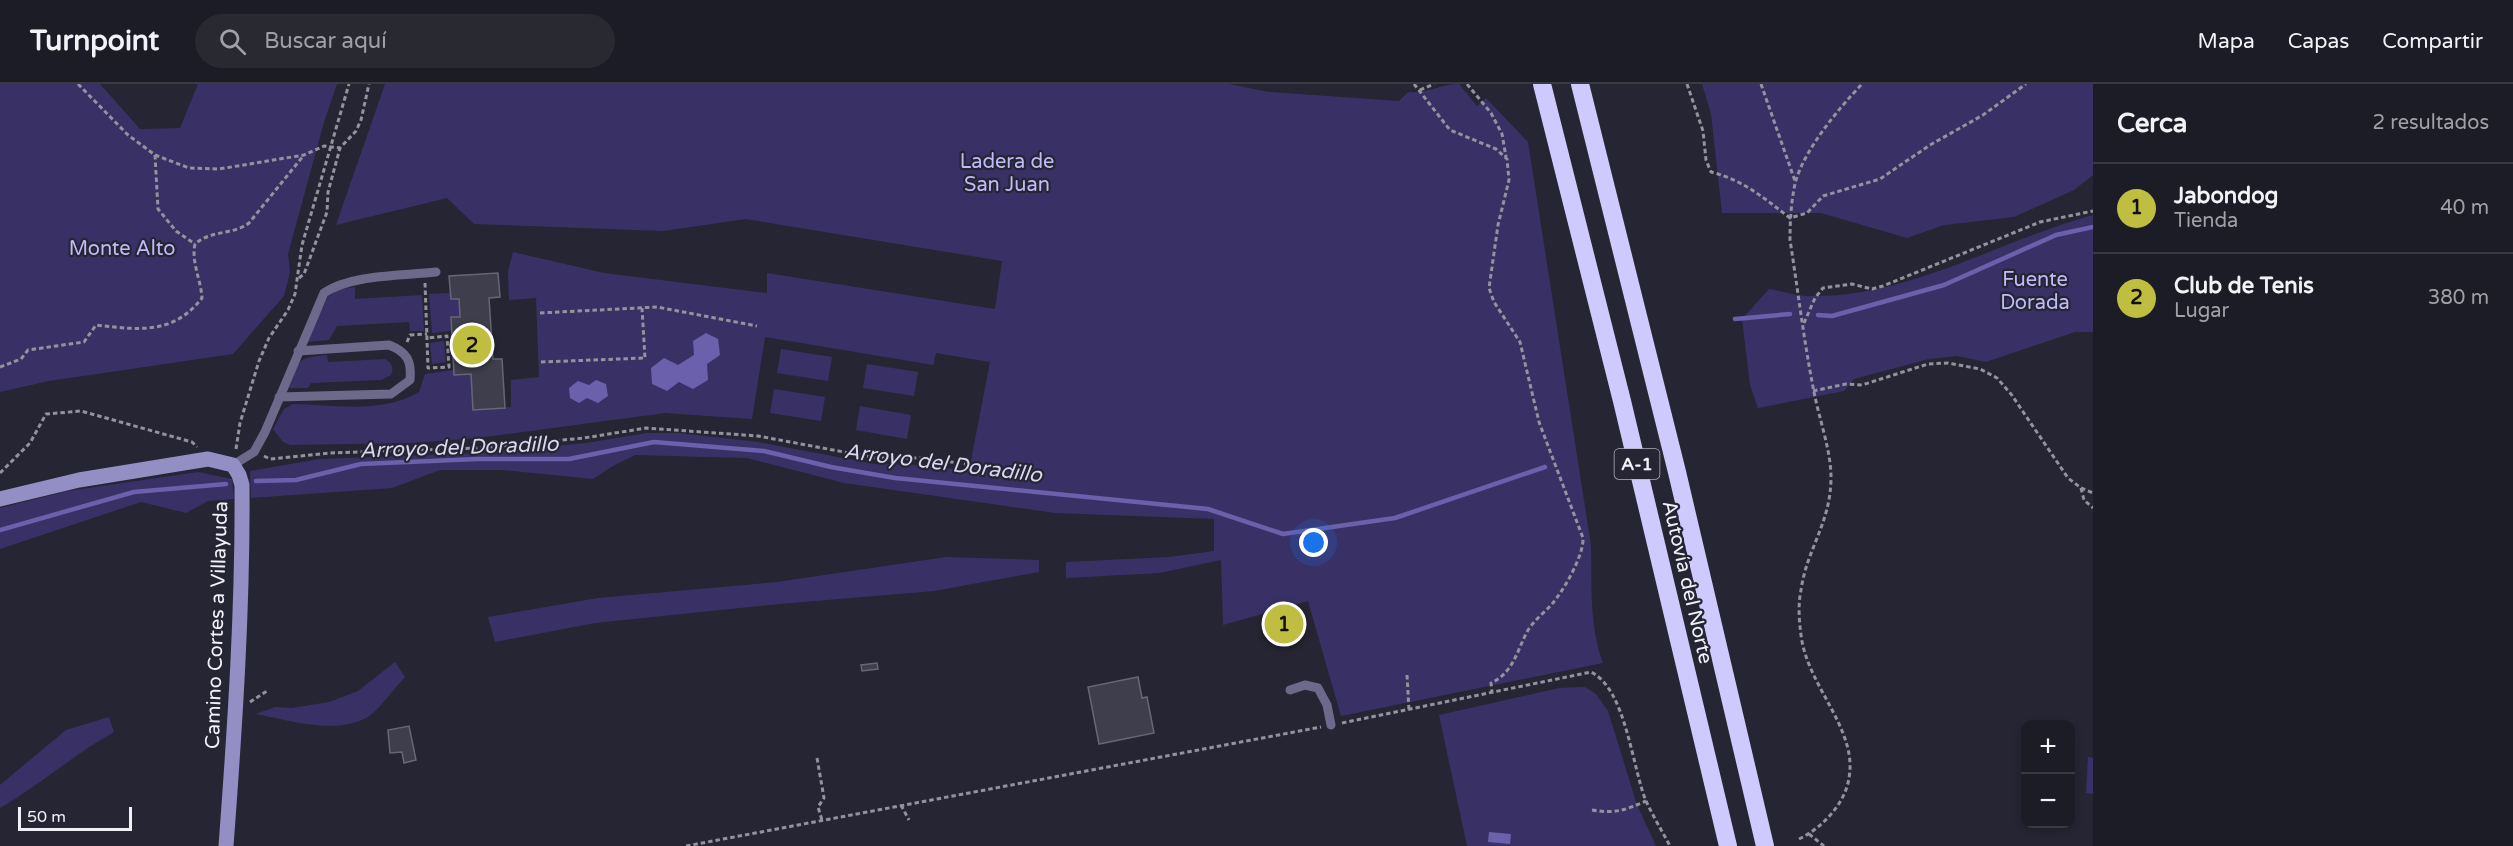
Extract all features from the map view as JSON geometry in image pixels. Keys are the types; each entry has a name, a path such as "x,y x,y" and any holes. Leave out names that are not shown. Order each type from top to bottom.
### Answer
{"highway":[{"name":"Autovía del Norte","path":"1542,84 1622,401 1728,846"},
{"name":"Autovía del Norte","path":"1580,84 1677,472 1765,846"}],"street":[{"path":"0,499 79,480 208,459 234,464"},
{"name":"Camino Cortes a Villayuda","path":"226,846 236,712 242,562 242,485 234,464"}],"lane":[{"path":"234,464 254,452 324,293 331,288 355,281 436,272"},
{"path":"279,397 391,393 410,380 410,359 402,350 389,345 298,351"},
{"path":"1290,690 1305,685 1318,688 1327,705 1331,725"}],"path":[{"path":"78,84 128,135 155,155 189,168 219,169 304,155 331,145 340,147"},
{"path":"234,464 236,441 250,389 269,339 294,299 299,278 302,245 349,84"},
{"path":"299,278 304,274 327,212 328,192 340,147 356,131 361,120 369,84"},
{"path":"1414,84 1450,130 1496,149 1507,159"},
{"path":"1419,90 1434,84"},
{"path":"1467,84 1491,112 1502,134 1507,159 1509,180 1498,225 1489,288 1494,302 1520,342 1539,422 1583,538 1582,554 1554,601 1528,630 1512,665 1500,679 1491,683 1492,692"},
{"path":"1687,84 1703,131 1706,160 1711,172 1750,187 1790,218"},
{"path":"1761,84 1784,144 1795,183"},
{"path":"1799,839 1809,834 1834,810 1844,796 1849,780 1851,758 1848,742 1807,662 1801,636 1800,590 1806,568 1826,519 1831,473 1813,391 1790,240 1790,218 1795,183 1812,148 1834,116 1862,84"},
{"path":"1790,218 1807,213 1823,196 1880,178 1930,145 1983,115 2026,84"},
{"path":"155,155 158,209 176,231 195,244"},
{"path":"0,367 21,359 28,350 84,342 96,325 129,329 176,323 191,313 202,298 201,281 192,255 195,244 213,234 240,229 249,222 304,155"},
{"path":"1803,325 1815,298 1823,288 1852,284 1872,289 1883,286 2040,222 2093,211"},
{"path":"402,350 410,334 427,336 447,336 449,367 428,368 427,336 424,273"},
{"path":"540,313 657,307 757,326"},
{"path":"540,363 645,358 642,308"},
{"path":"1813,391 1846,384 1862,386 1928,364 1948,363 1980,369 1997,378 2068,478 2081,488 2093,493"},
{"path":"0,473 30,443 46,414 81,411 192,442 208,459"},
{"path":"254,452 270,459 330,453 479,448 584,438 646,428 758,436 876,458 923,458 965,464"},
{"path":"2081,488 2084,500 2093,508"},
{"path":"686,846 1331,725 1591,672 1600,677 1616,703 1646,801 1670,846"},
{"path":"1407,675 1409,710"},
{"path":"818,758 824,798 818,807 822,820"},
{"path":"1592,810 1611,813 1624,811 1646,801"},
{"path":"901,805 909,820"},
{"path":"1809,834 1824,846"}],"green space":[{"name":"Monte Alto","path":"0,84 100,84 140,129 180,128 198,84 337,84 324,122 288,254 290,272 284,296 233,354 49,381 0,392"},
{"name":"Ladera de San Juan","path":"385,84 1229,84 1269,92 1399,101 1408,92 1421,92 1459,84 1477,106 1486,98 1528,142 1591,545 1593,620 1603,663 1341,716 1308,601 1223,625 1221,560 1159,573 1066,578 1066,562 1169,557 1214,551 1214,519 1055,513 844,483 747,458 635,455 593,479 502,470 440,470 392,488 251,498 250,471 320,459 481,453 586,443 647,433 678,433 758,442 875,464 924,465 969,471 990,362 936,353 933,365 765,337 752,419 665,413 477,438 412,443 290,445 283,442 273,429 284,409 293,404 358,407 390,403 419,392 425,374 454,370 471,374 473,410 511,407 511,380 539,377 536,298 509,300 508,272 513,252 604,273 767,293 767,273 995,309 1002,261 746,219 663,231 474,224 447,198 336,225"},
{"path":"1702,84 2093,84 2093,175 2074,190 2014,217 1944,225 1907,238 1821,213 1722,213 1711,114"},
{"name":"Fuente Dorada","path":"2093,215 2093,332 2075,332 1986,362 1957,356 1929,359 1854,379 1844,391 1758,408 1750,385 1742,319 1769,289 1809,296 1845,294 1881,288 1953,266"},
{"path":"355,287 355,299 422,295 424,331 410,331 409,322 337,326 329,340 306,342 328,297 337,290"},
{"path":"450,293 451,299 459,299 460,317 451,317 451,331 432,333 429,294"},
{"path":"444,341 446,362 432,364 430,343"},
{"path":"781,349 832,357 828,381 777,373"},
{"path":"327,355 328,362 385,359 392,366 392,372 391,375 381,380 311,383 308,388 289,388 300,362 309,357"},
{"path":"867,364 918,372 914,396 863,388"},
{"path":"774,389 825,397 821,421 770,413"},
{"path":"860,406 911,415 907,439 856,430"},
{"path":"198,472 232,479 234,499 208,501 186,513 141,502 0,549 0,508 68,491"},
{"path":"946,557 1039,560 1039,572 934,591 595,623 495,642 488,617 598,598 777,582"},
{"path":"395,662 405,677 376,710 366,718 353,723 311,725 256,714 275,707 292,708 329,702 358,691"},
{"path":"1585,687 1596,694 1608,711 1637,805 1656,846 1467,846 1439,715 1559,688"},
{"path":"109,717 114,732 0,808 0,785 66,730"},
{"path":"2088,757 2093,758 2093,794 2086,793"}],"shaded area":[{"path":"706,333 718,339 720,355 707,364 708,380 693,389 679,382 667,391 652,384 651,368 664,358 678,365 694,355 693,341"},
{"path":"596,380 606,384 608,396 598,403 587,398 579,403 570,398 569,388 578,381 589,385"},
{"path":"1489,832 1511,834 1510,844 1488,842"}],"building":[{"path":"498,273 500,297 489,298 493,359 502,359 505,408 473,410 471,374 454,375 451,317 460,317 459,299 451,299 449,276"},
{"path":"1292,611 1297,631 1276,637 1270,618"},
{"path":"877,663 878,669 862,671 861,665"},
{"path":"1138,677 1142,698 1147,697 1154,733 1099,744 1088,687"},
{"path":"409,726 416,760 404,763 402,752 390,753 388,730"}],"waterway":[{"name":"Arroyo del Doradillo","path":"1818,315 1832,316 1944,285 2056,235 2093,227"},
{"name":"Arroyo del Doradillo","path":"1735,319 1790,314"},
{"name":"Arroyo del Doradillo","path":"256,481 296,480 361,464 478,459 569,459 654,442 764,451 831,467 895,478 1208,509 1283,534 1395,518 1545,467"},
{"name":"Arroyo del Doradillo","path":"0,530 134,492 226,484"}],"place":[{"name":"Club de Tenis","path":"472,345"},
{"name":"Jabondog","path":"1284,624"}]}
